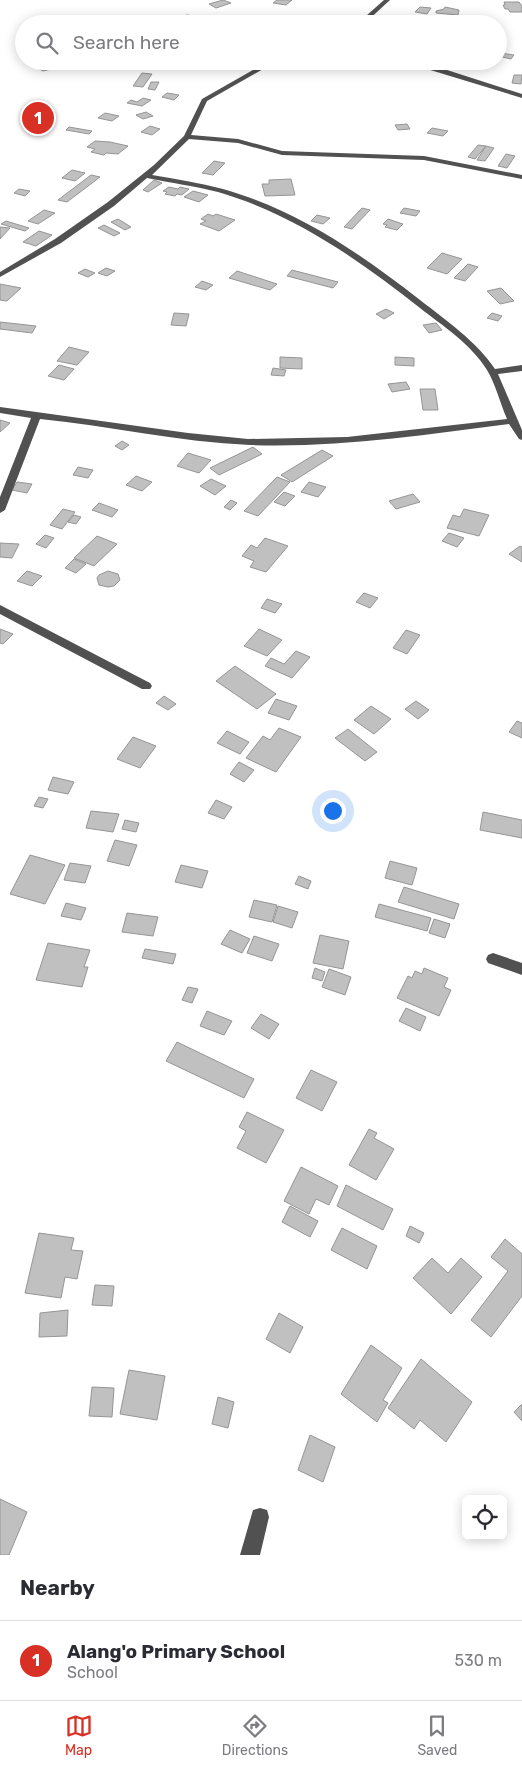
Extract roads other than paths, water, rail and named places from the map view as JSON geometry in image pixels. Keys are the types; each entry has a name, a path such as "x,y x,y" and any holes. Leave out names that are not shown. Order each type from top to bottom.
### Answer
{"street":[{"path":"370,15 387,0"},
{"path":"0,275 88,221 146,176 186,137 204,100 258,70"},
{"path":"437,70 482,83 508,94 522,96"},
{"path":"186,137 238,141 298,154 424,158 522,177"},
{"path":"146,176 231,194 274,212 330,240 378,271 441,318 466,340 493,372 511,420 522,437"},
{"path":"493,372 522,368"},
{"path":"0,410 36,416 90,421 152,432 248,442 346,441 511,420"},
{"path":"0,510 36,416"},
{"path":"0,608 146,686"},
{"path":"493,959 522,969"},
{"path":"250,1555 260,1517"}],"place":[{"name":"Alang'o Primary School","path":"38,118"}]}
